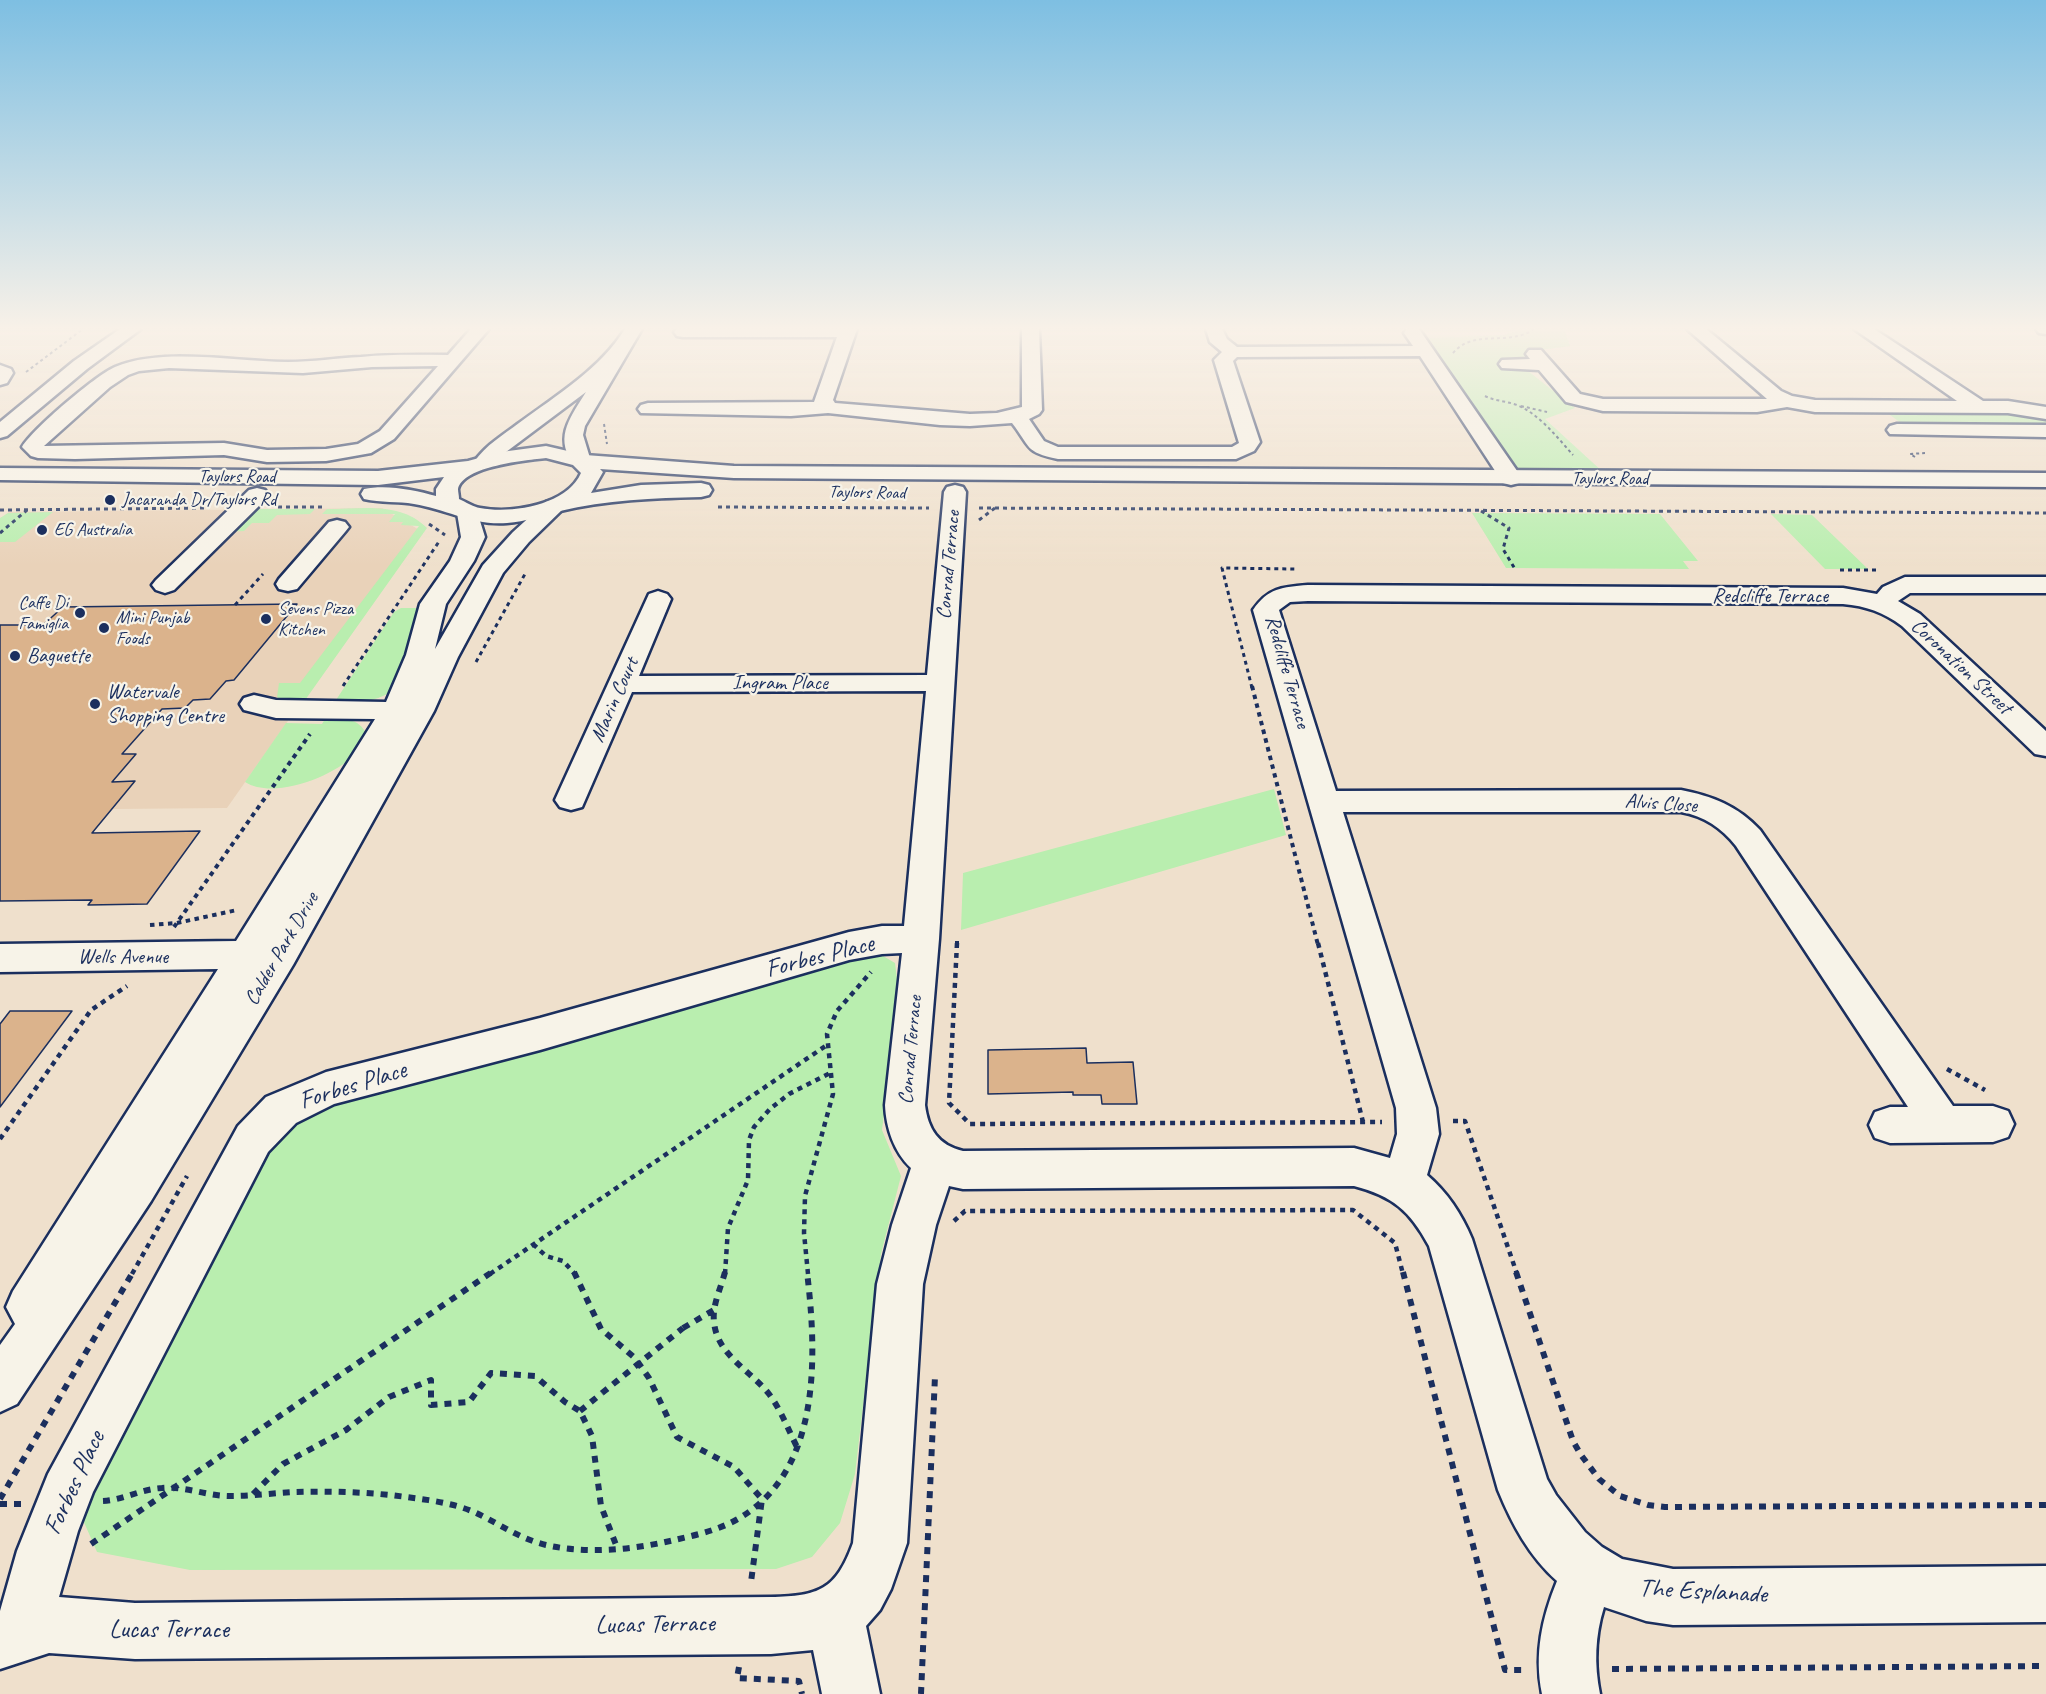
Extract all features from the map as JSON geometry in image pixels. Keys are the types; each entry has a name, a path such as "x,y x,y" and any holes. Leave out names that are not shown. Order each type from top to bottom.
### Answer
{"street":[{"path":"0,432 30,408"},
{"path":"74,408 34,442 32,447 38,452 225,449 267,456 326,455 354,452 372,446 387,435 409,408"},
{"path":"473,537 462,511 448,502 447,488 461,473 479,464 553,408"},
{"path":"558,505 580,493 591,482 593,474 591,467 580,453 573,435 584,408"},
{"path":"648,409 791,410 815,408"},
{"path":"832,408 934,419 1018,418 1032,408"},
{"path":"1018,418 1027,428 1038,448 1058,453 1236,453 1247,447 1250,442 1239,408"},
{"path":"1464,408 1511,478"},
{"path":"1870,408 1916,447"},
{"path":"2016,408 2046,412"},
{"path":"1897,430 2046,430"},
{"name":"Taylors Road","path":"0,474 378,478 479,464 526,453 580,453 639,466 955,491"},
{"path":"1469,455 1484,478"},
{"name":"Taylors Road","path":"0,493 60,491 250,501 387,494 415,497 462,511 510,516 558,505 666,490 891,493 955,491 1084,480 1173,476 2046,480"},
{"name":"Conrad Terrace","path":"955,491 939,682 902,940 906,1119 914,1141 935,1161 946,1167 963,1170 1354,1167 1384,1174 1404,1182"},
{"path":"165,585 250,501"},
{"name":"Calder Park Drive","path":"0,1356 263,955 282,898 449,648 492,570 521,537 558,505"},
{"path":"288,584 336,517"},
{"name":"Calder Park Drive","path":"0,1387 136,1187 263,955 407,710 432,604 462,561 473,537"},
{"path":"1876,601 1905,585 2046,585"},
{"name":"Redcliffe Terrace","path":"1404,1182 1418,1134 1416,1108 1326,802 1266,610 1272,600 1284,594 1843,596 1876,601"},
{"name":"Marin Court","path":"571,800 658,599"},
{"name":"Coronation Street","path":"1876,601 1911,620 2046,747"},
{"name":"Ingram Place","path":"622,684 939,682"},
{"path":"254,704 276,709 407,710"},
{"name":"Alvis Close","path":"1326,802 1681,801 1698,803 1715,810 1741,828 1942,1124"},
{"name":"Wells Avenue","path":"0,957 150,940 263,955"},
{"name":"Forbes Place","path":"12,1636 34,1584 61,1503 253,1139 281,1110 327,1089 540,1034 849,946 902,940"},
{"path":"1890,1125 1942,1124 1990,1108"},
{"name":"Lucas Terrace","path":"12,1636 49,1625 135,1631 746,1624 781,1627 808,1624 835,1615 856,1597 872,1573 880,1543 900,1284 914,1225 935,1161"},
{"name":"The Esplanade","path":"1404,1182 1428,1206 1450,1239 1524,1490 1539,1520 1563,1550 1589,1571 1616,1586 1641,1593 1673,1597 2046,1594"},
{"path":"1569,1681 1566,1642 1574,1604 1589,1571"},
{"path":"835,1615 851,1694"}],"path":[{"path":"1523,408 1576,458"},
{"path":"1529,408 1547,412 1535,418"},
{"path":"580,453 606,440 610,448 618,452 644,458 639,466"},
{"path":"718,507 955,491 1480,510 2046,513"},
{"path":"0,510 250,501 336,517"},
{"path":"0,532 27,510"},
{"path":"1480,510 1509,528 1503,549 1515,569"},
{"path":"423,520 444,535 473,537"},
{"path":"150,940 177,923 327,710 444,535"},
{"path":"1304,568 1222,568 1363,1122"},
{"path":"1503,569 1527,569"},
{"path":"1833,570 1889,570"},
{"path":"1274,769 1315,769"},
{"path":"0,1138 91,1010 132,983 150,940 177,923 237,910 265,899 282,898"},
{"path":"0,1504 112,1501 150,1490 172,1488 227,1496 329,1491 407,1497 471,1511 523,1538 544,1545 591,1551 618,1550 696,1535 745,1514 762,1499 786,1469 805,1425 814,1368 813,1316 803,1243 806,1193 810,1172 829,1116 833,1090 827,1045 830,1025 836,1011 902,940"},
{"path":"89,1546 827,1045"},
{"path":"1940,1066 1990,1108"},
{"path":"797,1447 772,1397 758,1380 739,1368 726,1352 715,1328 714,1310 726,1267 726,1239 730,1220 747,1182 748,1142 754,1128 768,1111 790,1094 832,1072"},
{"path":"949,1225 965,1211 1353,1210 1395,1243 1505,1670 1569,1681 2046,1666"},
{"path":"533,1244 546,1256 563,1261 573,1270 602,1329 635,1358 649,1378 677,1437 734,1467 762,1499"},
{"path":"580,1411 683,1328 714,1310"},
{"path":"921,1694 936,1363"},
{"path":"252,1495 264,1480 291,1457 340,1434 386,1400 431,1380 431,1405 469,1401 491,1373 516,1373 535,1376 580,1411 592,1436 602,1506 618,1550"},
{"path":"737,1678 800,1682 802,1694"}],"shaded area":[{"name":"Watervale Shopping Centre","path":"382,508 421,531 227,808 0,810 0,519 9,512"}],"green space":[{"path":"1472,408 1575,408 1545,419 1603,472 1530,472 1513,469"},
{"path":"1882,409 1997,409 2046,417 2046,426 1905,426"},
{"path":"380,508 393,510 417,519 427,528 303,703 285,702 277,697 279,683 300,683 419,526 401,525 403,522 389,522 395,514 322,514 327,509"},
{"path":"248,509 315,509 310,514 277,515 269,523 252,523 244,531 224,532"},
{"path":"53,512 15,542 0,542 0,518 8,513"},
{"path":"1472,513 1660,514 1698,561 1683,561 1689,569 1506,568"},
{"path":"1771,514 1812,515 1868,569 1825,569"},
{"path":"401,608 417,608 416,633 392,691 371,700 334,703 394,612"},
{"path":"325,719 350,720 359,725 367,735 358,751 344,763 302,784 271,788 257,787 245,782 286,723 322,724"},
{"path":"1274,789 1286,835 961,930 963,873"},
{"path":"859,948 878,953 895,963 899,995 882,1130 901,1176 881,1254 855,1474 840,1523 812,1557 776,1569 190,1570 97,1552 83,1520 103,1462 277,1136 310,1107"}],"building":[{"name":"Watervale Shopping Centre","path":"297,604 234,680 226,681 210,699 193,700 185,708 162,709 122,754 136,754 112,782 135,781 92,833 200,831 147,904 88,905 92,900 0,901 0,625 43,625 63,607"},
{"path":"10,1011 72,1011 0,1107 0,1024"},
{"path":"1086,1048 1087,1063 1133,1062 1137,1104 1102,1104 1101,1095 1073,1095 1073,1092 988,1094 988,1050"}],"place":[{"name":"Jacaranda Dr/Taylors Rd","path":"110,500"},
{"name":"EG Australia","path":"42,530"},
{"name":"Caffe Di Famiglia","path":"80,613"},
{"name":"Sevens Pizza Kitchen","path":"266,619"},
{"name":"Mini Punjab Foods","path":"104,628"},
{"name":"Baguette","path":"15,656"},
{"name":"Watervale Shopping Centre","path":"95,704"}]}
